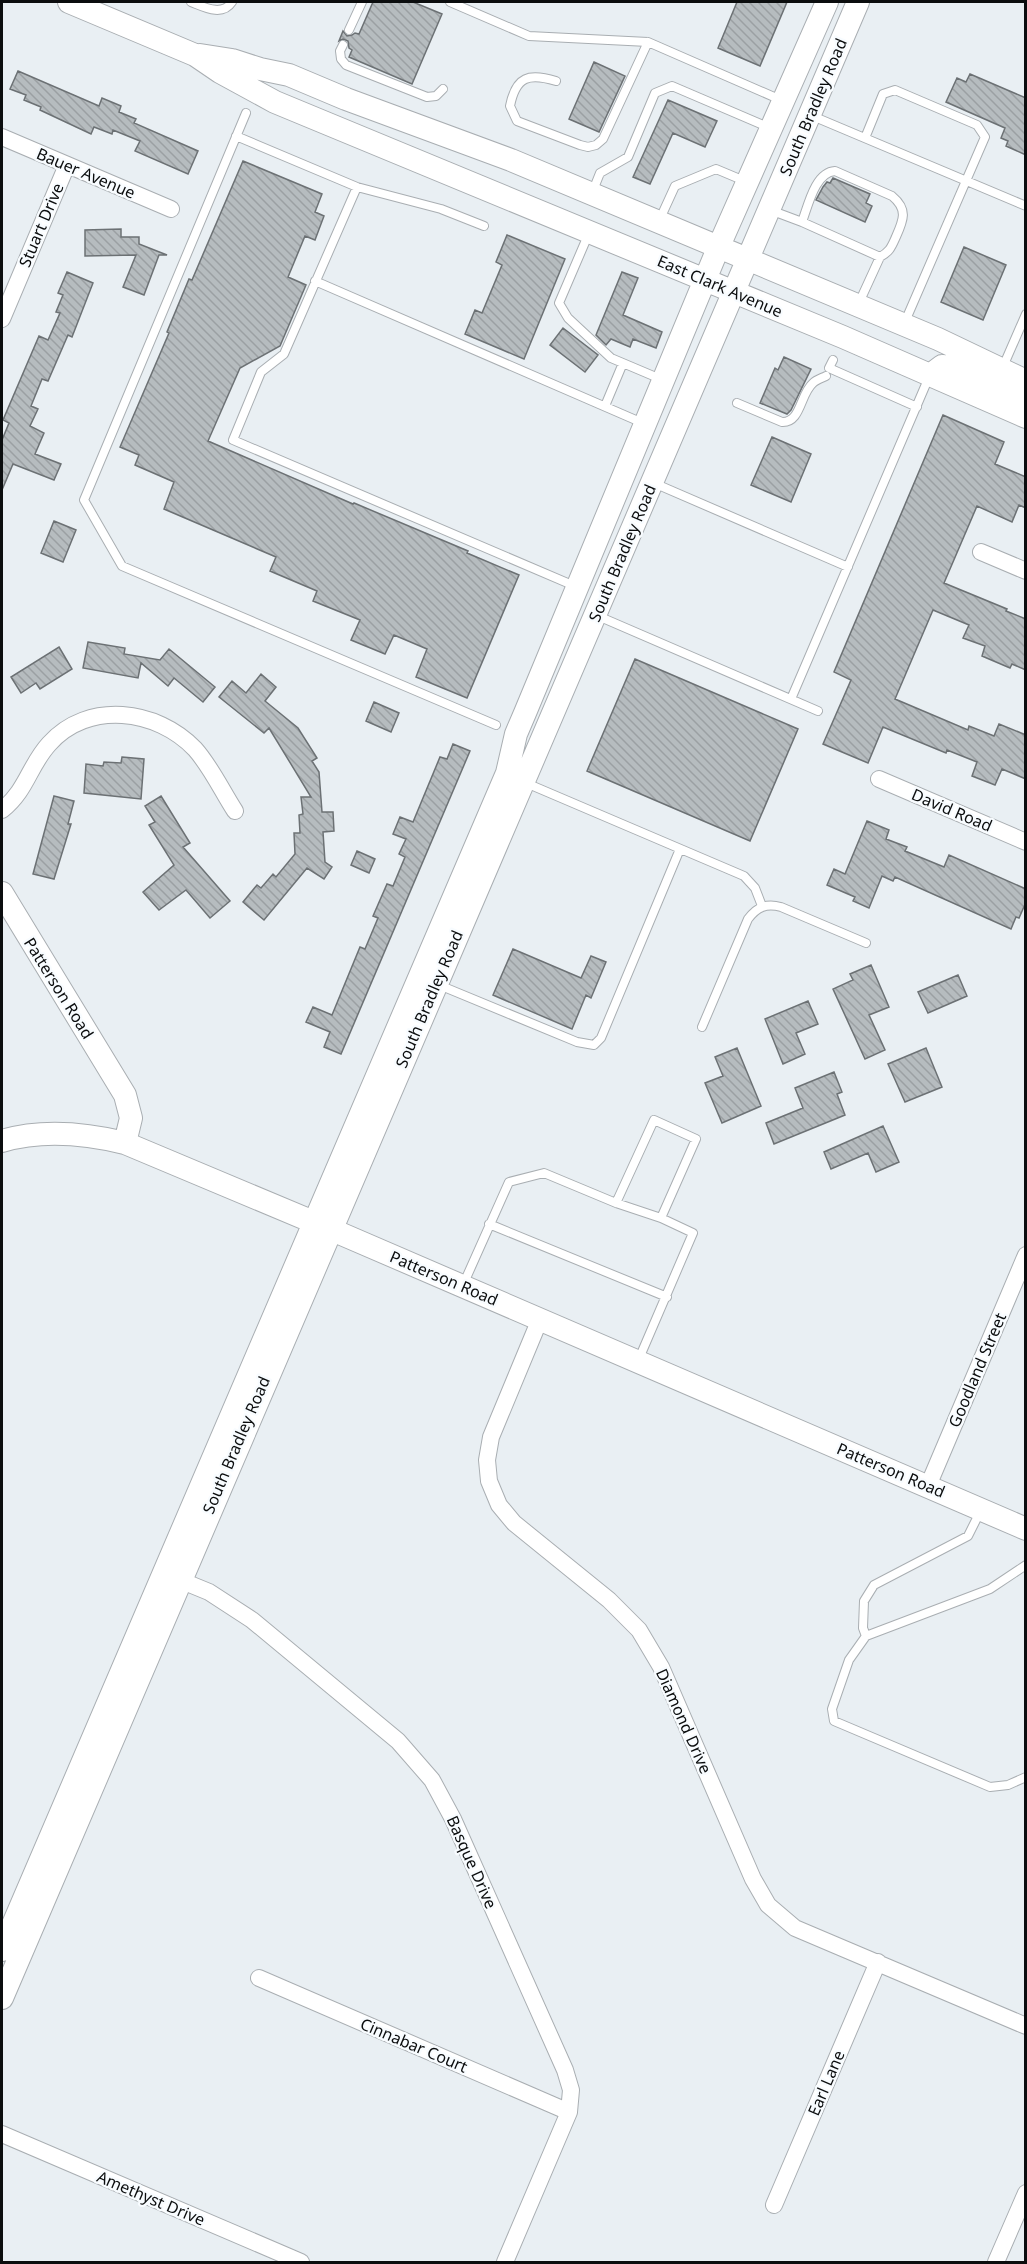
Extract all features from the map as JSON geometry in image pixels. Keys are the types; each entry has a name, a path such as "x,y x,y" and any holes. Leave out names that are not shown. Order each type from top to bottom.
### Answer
{"main road":[{"name":"East Clark Avenue","path":"69,2 93,6 195,55 232,60 257,79 275,102 706,279 1026,417"},
{"name":"South Bradley Road","path":"321,1225 435,984 515,778 516,734 719,246 827,2"},
{"name":"South Bradley Road","path":"2,1950 171,1576 515,778 596,615 858,2"},
{"name":"East Clark Avenue","path":"257,79 289,75 346,99 545,174 904,324 1026,381"},
{"name":"East Clark Avenue","path":"412,159 419,145 425,142 525,175 538,177 545,174"},
{"path":"930,375 942,366 954,367 1026,397"},
{"path":"525,712 548,692 574,630 587,617 596,615 592,609 594,589 621,521 618,489"},
{"name":"Patterson Road","path":"2,893 125,1095 131,1118 125,1143 321,1225 1026,1529"},
{"path":"2,1141 56,1133 96,1136 125,1143"},
{"name":"South Bradley Road","path":"2,1998 171,1576"}],"street":[{"name":"Bauer Avenue","path":"2,137 171,209"},
{"name":"Stuart Drive","path":"2,319 67,165"},
{"path":"981,552 1026,572"},
{"path":"2,810 19,794 36,760 64,729 100,715 119,714 136,715 159,723 180,736 196,751 235,811"},
{"name":"David Road","path":"879,779 1026,842"},
{"name":"Goodland Street","path":"928,1486 1026,1255"},
{"name":"Diamond Drive","path":"540,1319 491,1437 487,1460 489,1481 499,1505 514,1522 609,1600 639,1630 661,1666 753,1879 768,1905 795,1928 1026,2026"},
{"name":"Basque Drive","path":"171,1576 208,1593 252,1620 398,1742 432,1780 453,1819 565,2070 571,2090 569,2112 505,2262"},
{"name":"Earl Lane","path":"774,2205 878,1962"},
{"name":"Cinnabar Court","path":"259,1978 569,2112"},
{"name":"Amethyst Drive","path":"2,2134 301,2262"},
{"path":"996,2262 1026,2193"}],"lane":[{"path":"191,2 212,10 223,10 231,3"},
{"path":"349,30 362,2"},
{"path":"450,2 529,36 648,42 783,101"},
{"path":"556,81 541,76 529,77 521,81 510,106 517,121 580,145 596,145 606,132 638,59 648,42"},
{"path":"343,45 340,59 346,65 427,97 436,96 443,89"},
{"path":"592,193 600,173 628,158 655,93 672,86 771,128"},
{"path":"864,138 883,94 895,90 977,125 985,137 904,324"},
{"path":"246,113 84,500 122,566 496,725"},
{"path":"810,115 1026,206"},
{"path":"236,136 357,187 441,209 484,226"},
{"path":"659,222 675,186 716,169 747,182"},
{"path":"802,222 820,178 828,171 834,171 892,196 899,202 903,222 889,252 880,257 858,305"},
{"path":"357,187 284,354 261,372 233,440 578,587"},
{"path":"770,210 880,257"},
{"path":"590,231 559,303 568,318 610,358 664,380"},
{"path":"315,281 645,424"},
{"path":"1002,369 1026,314"},
{"path":"833,360 829,368 917,407"},
{"path":"605,406 623,363"},
{"path":"791,699 930,375"},
{"path":"737,403 782,422 788,422 794,419 805,392 814,381 826,376"},
{"path":"653,483 848,567"},
{"path":"596,615 818,711"},
{"path":"515,778 744,876 755,888 762,906"},
{"path":"435,984 577,1042 594,1045 601,1038 680,849"},
{"path":"702,1027 748,919 762,906 771,904 781,906 866,943"},
{"path":"616,1203 654,1120 696,1139 661,1218"},
{"path":"463,1286 509,1182 544,1173 616,1203 661,1218 693,1233 638,1361"},
{"path":"489,1224 667,1297"},
{"path":"866,1636 863,1628 864,1601 873,1585 968,1536 981,1510"},
{"path":"1026,1566 990,1589 866,1636 849,1660 832,1709 834,1721 990,1787 1008,1785 1026,1777"}],"building":[{"path":"373,2 413,2 442,14 412,84 349,57 352,50 349,48 348,41 343,39 339,41 343,31 347,36 359,34"},
{"path":"737,2 787,2 760,66 718,48"},
{"path":"594,62 625,76 599,132 569,119"},
{"path":"18,71 99,106 102,98 121,106 119,112 136,119 134,123 198,151 188,174 135,151 140,141 113,130 112,134 94,127 91,134 40,110 41,107 24,100 26,95 10,89"},
{"path":"970,74 1026,98 1026,155 1006,146 1008,141 1001,138 1005,128 946,102 957,78 966,82"},
{"path":"668,100 717,121 705,147 673,133 650,184 633,177"},
{"path":"243,161 322,194 315,212 324,216 315,240 305,236 288,277 306,285 280,346 240,368 208,441 468,551 467,553 519,575 467,698 416,677 427,649 394,635 385,654 351,640 360,620 313,601 317,591 270,571 276,557 164,509 174,482 135,465 139,455 120,447 169,333 167,332 189,279 192,280"},
{"path":"833,178 870,194 866,203 872,206 865,222 816,200 823,187"},
{"path":"121,229 121,237 139,237 139,244 167,255 159,255 144,295 123,287 136,255 85,256 85,230"},
{"path":"507,235 565,259 524,359 465,334 475,310 482,313 502,265 496,262"},
{"path":"964,247 1006,265 983,320 941,302"},
{"path":"67,272 93,283 72,337 68,335 48,381 42,379 31,406 38,409 30,426 44,433 35,454 61,464 54,480 13,464 2,490 2,440 9,423 3,420 39,336 48,340 60,313 56,312 63,295 58,293"},
{"path":"622,272 638,278 623,315 662,332 656,348 633,339 630,347 611,339 606,345 596,335"},
{"path":"563,328 598,355 585,372 550,345"},
{"path":"784,357 811,369 787,414 760,403 775,368 778,370"},
{"path":"943,415 1004,442 995,464 1026,477 1026,508 1019,505 1012,522 977,506 944,583 1026,619 1026,670 1012,664 1010,668 982,656 985,646 963,638 969,625 933,610 895,699 968,730 969,726 994,736 999,724 1026,735 1026,779 1002,769 995,785 972,776 977,762 947,750 946,753 883,727 868,763 823,744 851,680 834,672"},
{"path":"772,437 811,454 791,502 751,485"},
{"path":"54,521 76,530 63,562 41,553"},
{"path":"88,642 125,648 124,654 160,660 169,649 215,687 203,702 174,678 168,686 141,663 138,678 83,668"},
{"path":"59,647 72,669 40,689 36,683 21,693 11,677"},
{"path":"635,659 798,729 750,841 587,771"},
{"path":"261,674 276,687 265,701 298,728 317,758 312,761 319,772 322,812 333,812 334,831 323,832 325,862 332,867 324,879 307,868 264,920 243,902 257,885 261,888 273,874 276,877 295,854 294,833 300,833 299,815 303,814 301,797 311,797 269,728 264,733 219,697 232,681 246,693"},
{"path":"374,702 399,713 391,732 366,721"},
{"path":"453,744 470,751 341,1054 324,1047 330,1032 306,1022 313,1007 332,1015 360,947 365,949 378,918 373,916 387,884 393,886 405,857 399,854 406,839 393,834 400,817 413,822 440,757 447,759"},
{"path":"122,757 144,759 141,799 84,793 86,764 103,766 104,762 121,763"},
{"path":"54,796 74,801 68,824 71,824 54,879 33,874"},
{"path":"161,796 190,843 183,847 230,901 210,918 186,890 159,910 143,892 174,865 149,825 155,822 145,806"},
{"path":"867,821 889,830 886,839 907,847 905,851 944,867 949,855 1026,889 1026,902 1019,918 1016,917 1011,929 895,877 893,881 882,876 869,908 853,901 855,897 827,885 834,869 845,874"},
{"path":"357,851 375,859 369,873 351,865"},
{"path":"513,949 581,978 591,956 606,962 591,998 586,995 572,1029 493,995"},
{"path":"871,965 889,1007 869,1015 885,1050 865,1059 833,989 853,980 850,974"},
{"path":"958,975 967,996 928,1013 918,992"},
{"path":"808,1001 818,1024 796,1033 805,1054 783,1064 765,1019"},
{"path":"737,1048 761,1106 722,1123 705,1083 723,1076 715,1057"},
{"path":"926,1048 942,1087 905,1102 888,1064"},
{"path":"834,1072 842,1092 837,1094 845,1115 774,1144 766,1123 803,1108 795,1088"},
{"path":"883,1126 899,1162 876,1172 868,1153 831,1169 824,1152"}]}
